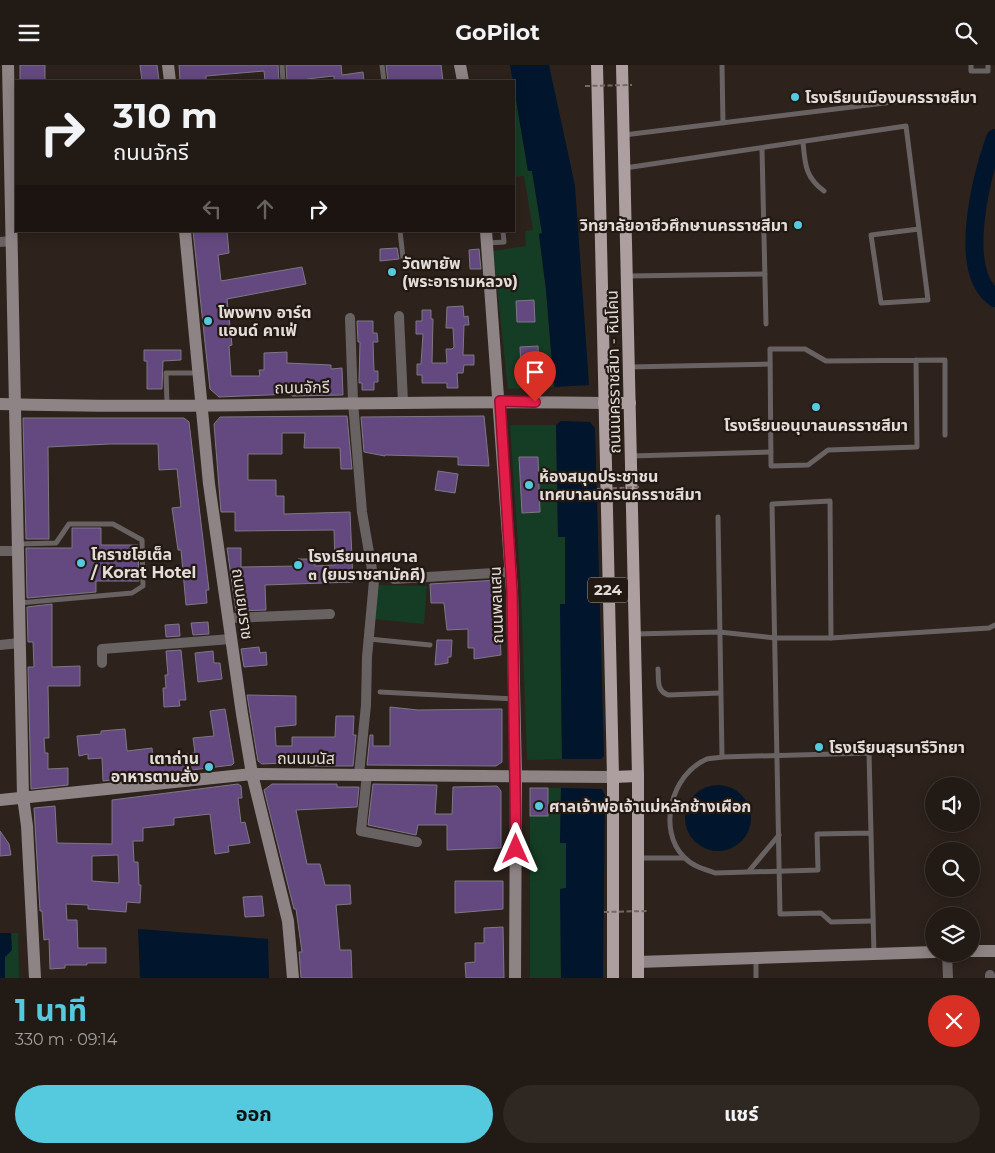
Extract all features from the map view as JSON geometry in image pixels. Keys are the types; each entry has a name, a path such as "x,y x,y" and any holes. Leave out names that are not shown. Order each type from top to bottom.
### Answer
{"main road":[{"name":"ถนนนครราชสีมา - หินโคน","path":"597,65 613,777 613,978"},
{"name":"ถนนนครราชสีมา - หินโคน","path":"622,65 638,776 638,978"},
{"path":"604,403 630,403"},
{"path":"613,777 638,776"}],"street":[{"path":"8,65 6,242 15,404 23,797 27,826 35,978"},
{"path":"168,65 170,80"},
{"path":"460,65 463,80"},
{"name":"ถนนยมราช","path":"185,232 200,405 232,639 252,774 288,921 293,978"},
{"name":"ถนนพลแสน","path":"487,237 511,572 516,776 515,978"},
{"path":"399,316 403,402"},
{"path":"350,318 353,402 362,511 374,581 368,639 361,831 416,842"},
{"name":"ถนนจักรี","path":"0,404 200,405 500,401 604,403"},
{"path":"0,551 17,547"},
{"path":"394,579 511,572"},
{"path":"229,618 330,614"},
{"path":"102,663 102,649 232,639"},
{"path":"0,645 19,643"},
{"name":"ถนนมนัส","path":"0,799 252,774 613,777"},
{"path":"980,951 995,951"},
{"path":"638,962 925,952"},
{"path":"947,962 948,978"}],"lane":[{"path":"282,65 283,80"},
{"path":"382,65 384,80"},
{"path":"722,65 723,123"},
{"path":"971,65 971,71 988,71 988,65"},
{"path":"624,135 950,95"},
{"path":"625,168 906,127 919,229 928,300 881,303 871,235 919,229"},
{"path":"803,142 806,167 812,182 824,191"},
{"path":"762,149 766,323"},
{"path":"400,232 403,258"},
{"path":"487,237 504,242 503,232"},
{"path":"627,276 765,274"},
{"path":"916,360 917,447 828,450 808,465 771,466 770,349 805,349 826,361 916,360 945,360 945,435"},
{"path":"629,367 770,364"},
{"path":"167,405 166,373 198,373"},
{"path":"631,456 771,452"},
{"path":"831,638 830,501 772,504 780,914 821,913 831,922 873,921"},
{"path":"718,517 722,757"},
{"path":"17,547 56,543 69,524 113,524 142,540 143,587 132,593 18,603"},
{"path":"634,634 719,632 775,638 831,638 989,628 995,625"},
{"path":"368,639 430,645"},
{"path":"658,669 659,688 661,692 668,695 720,693"},
{"path":"380,692 515,699"},
{"path":"871,833 817,834 818,870 714,873 699,868 684,858 675,845 670,830 669,812 674,794 695,767 706,759 869,753 871,833 873,921 874,954"},
{"path":"749,871 779,835"},
{"path":"637,858 684,858"},
{"path":"756,958 756,978"}],"path":[{"path":"585,86 632,85"},
{"path":"597,489 639,487"},
{"path":"604,912 647,911"}],"green space":[{"path":"515,93 528,171 532,171 542,234 539,235 546,290 554,387 508,389 493,251 526,246 525,231 533,230 524,176 515,177"},
{"path":"510,425 556,425 558,536 565,537 565,604 560,604 562,759 527,760 521,591"},
{"path":"377,585 427,586 424,624 374,619"},
{"path":"530,788 561,788 560,842 566,843 567,888 560,889 561,978 530,978"},
{"path":"11,933 18,933 19,978 5,978 5,957 12,950"}],"water":[{"path":"510,65 549,65 575,186 589,385 554,387 546,290 539,234 542,233 532,171 528,171 515,94 515,80 513,80"},
{"path":"561,421 590,422 595,428 604,756 601,759 562,759 560,604 565,604 565,537 558,537 556,425"},
{"path":"711,785 725,785 737,790 746,799 751,811 749,831 742,842 725,851 711,851 699,846 690,837 685,825 685,811 690,799 699,790"},
{"path":"561,788 602,789 605,795 603,978 561,978 560,889 566,888 566,843 560,843"},
{"path":"138,929 268,939 269,978 140,978"},
{"path":"0,933 11,933 12,950 5,957 5,978 0,978"}],"building":[{"path":"20,65 45,65 45,80 20,80"},
{"path":"140,65 157,65 159,80 142,80"},
{"path":"179,65 278,65 279,80 265,80 264,71 206,76 206,80 180,80"},
{"path":"286,65 341,65 342,75 363,72 364,80 334,80 334,76 308,80 287,80"},
{"path":"386,65 441,65 443,80 388,80"},
{"path":"193,232 227,232 229,253 218,255 221,281 302,267 306,284 227,299 232,345 229,346 231,376 260,376 259,370 264,370 264,353 287,352 287,363 331,365 331,369 342,368 343,395 292,396 292,394 219,397 210,389"},
{"path":"397,248 399,259 380,261 380,249"},
{"path":"479,249 481,269 470,269 469,250"},
{"path":"534,300 535,322 517,322 516,301"},
{"path":"463,306 464,317 468,316 469,325 464,325 463,355 474,355 474,365 464,365 463,373 457,373 458,388 447,388 447,383 422,383 422,375 417,375 417,364 421,364 423,334 416,334 416,321 422,321 422,310 431,310 431,319 433,319 432,363 447,363 446,349 454,347 453,328 446,328 447,307"},
{"path":"357,321 373,321 373,333 377,333 378,342 373,342 374,371 378,371 378,382 374,382 374,390 362,390 362,383 359,383 360,342 358,342"},
{"path":"538,346 539,369 521,370 520,347"},
{"path":"144,350 181,350 181,360 163,361 162,389 147,389 147,361 144,361"},
{"path":"347,416 352,469 341,469 340,448 304,448 305,433 282,433 282,454 248,454 248,480 276,480 276,496 284,496 284,514 350,512 353,582 265,585 266,610 236,611 227,548 241,548 241,567 298,566 298,559 315,559 315,566 335,565 334,530 235,531 235,512 221,512 214,424 220,417"},
{"path":"484,416 489,466 458,465 458,457 385,456 364,452 361,417"},
{"path":"23,418 184,418 189,422 209,590 206,590 207,603 186,605 181,550 178,550 172,508 181,507 177,469 159,470 158,444 48,447 49,539 26,539"},
{"name":"ห้องสมุดประชาชน เทศบาลนครนครราชสีมา","path":"519,457 538,457 540,512 522,513"},
{"path":"438,471 458,474 455,493 435,490"},
{"name":"โคราชโฮเต็ล / Korat Hotel","path":"72,528 101,528 101,545 138,545 139,581 96,581 96,592 27,598 26,548 72,548"},
{"path":"499,580 500,601 494,601 495,634 500,634 501,655 474,659 474,648 468,648 468,629 447,630 444,603 431,603 430,584"},
{"path":"52,604 52,667 80,666 80,686 48,686 49,738 44,738 45,753 48,753 48,769 68,768 68,785 31,789 28,667 34,667 33,642 28,642 27,607"},
{"path":"208,622 209,634 193,635 191,623"},
{"path":"179,624 180,636 166,637 165,625"},
{"path":"437,640 452,640 451,657 448,657 448,663 435,665"},
{"path":"259,647 260,653 266,652 267,665 244,667 241,649"},
{"path":"181,650 186,700 179,700 180,706 164,707 163,688 166,688 165,675 168,675 166,651"},
{"path":"213,651 214,663 220,663 222,679 198,682 195,653"},
{"path":"247,695 296,696 296,725 275,727 276,746 292,746 292,737 335,737 336,716 354,716 353,735 356,735 353,766 310,766 310,758 284,758 284,763 262,764 258,761"},
{"path":"390,707 418,710 502,709 502,762 496,766 367,765 370,735 373,735 373,746 390,746"},
{"path":"225,709 234,763 232,765 103,781 102,758 88,759 88,754 79,756 77,736 125,729 127,751 152,748 153,758 195,753 193,738 214,736 210,711"},
{"path":"238,784 241,786 242,798 238,798 241,823 245,822 250,843 228,846 229,852 215,854 210,814 174,818 174,825 143,828 143,841 133,841 134,862 138,862 139,885 141,885 140,903 127,902 126,912 88,909 88,905 66,904 67,920 77,920 78,948 106,948 106,963 65,965 65,968 50,969 49,939 44,940 42,911 40,911 34,808 55,806 57,843 112,844 112,800","holes":["118,855 119,883 92,881 92,856"]},
{"path":"272,784 337,784 337,787 359,787 357,807 296,810 307,864 320,864 325,885 350,885 351,904 336,905 340,950 351,950 352,978 301,978 299,952 302,952 296,909 294,909 264,790"},
{"path":"373,784 437,785 435,814 452,814 453,787 497,786 501,791 501,848 447,850 447,825 418,825 416,835 368,825"},
{"name":"ศาลเจ้าพ่อเจ้าแม่หลักช้างเผือก","path":"530,788 548,788 548,816 530,816"},
{"path":"0,831 9,844 11,855 0,856"},
{"path":"455,881 503,881 503,909 455,913"},
{"path":"262,896 264,916 245,917 243,897"},
{"path":"503,927 504,978 466,978 465,963 475,962 475,943 484,943 484,928"}],"waterway":[{"path":"995,138 979,198 974,245 977,267 983,285 995,298"}],"place":[{"name":"โรงเรียนเมืองนครราชสีมา","path":"795,97"},
{"name":"วิทยาลัยอาชีวศึกษานครราชสีมา","path":"798,225"},
{"name":"วัดพายัพ (พระอารามหลวง)","path":"392,272"},
{"name":"โพงพาง อาร์ต แอนด์ คาเฟ่","path":"208,321"},
{"name":"โรงเรียนอนุบาลนครราชสีมา","path":"816,407"},
{"name":"ห้องสมุดประชาชน เทศบาลนครนครราชสีมา","path":"529,485"},
{"name":"โคราชโฮเต็ล / Korat Hotel","path":"81,563"},
{"name":"โรงเรียนเทศบาล ๓ (ยมราชสามัคคี)","path":"298,565"},
{"name":"โรงเรียนสุรนารีวิทยา","path":"819,747"},
{"name":"เตาถ่าน อาหารตามสั่ง","path":"209,767"},
{"name":"ศาลเจ้าพ่อเจ้าแม่หลักช้างเผือก","path":"539,806"}],"route":[{"path":"516,849 512,591 500,401 535,402"}]}
